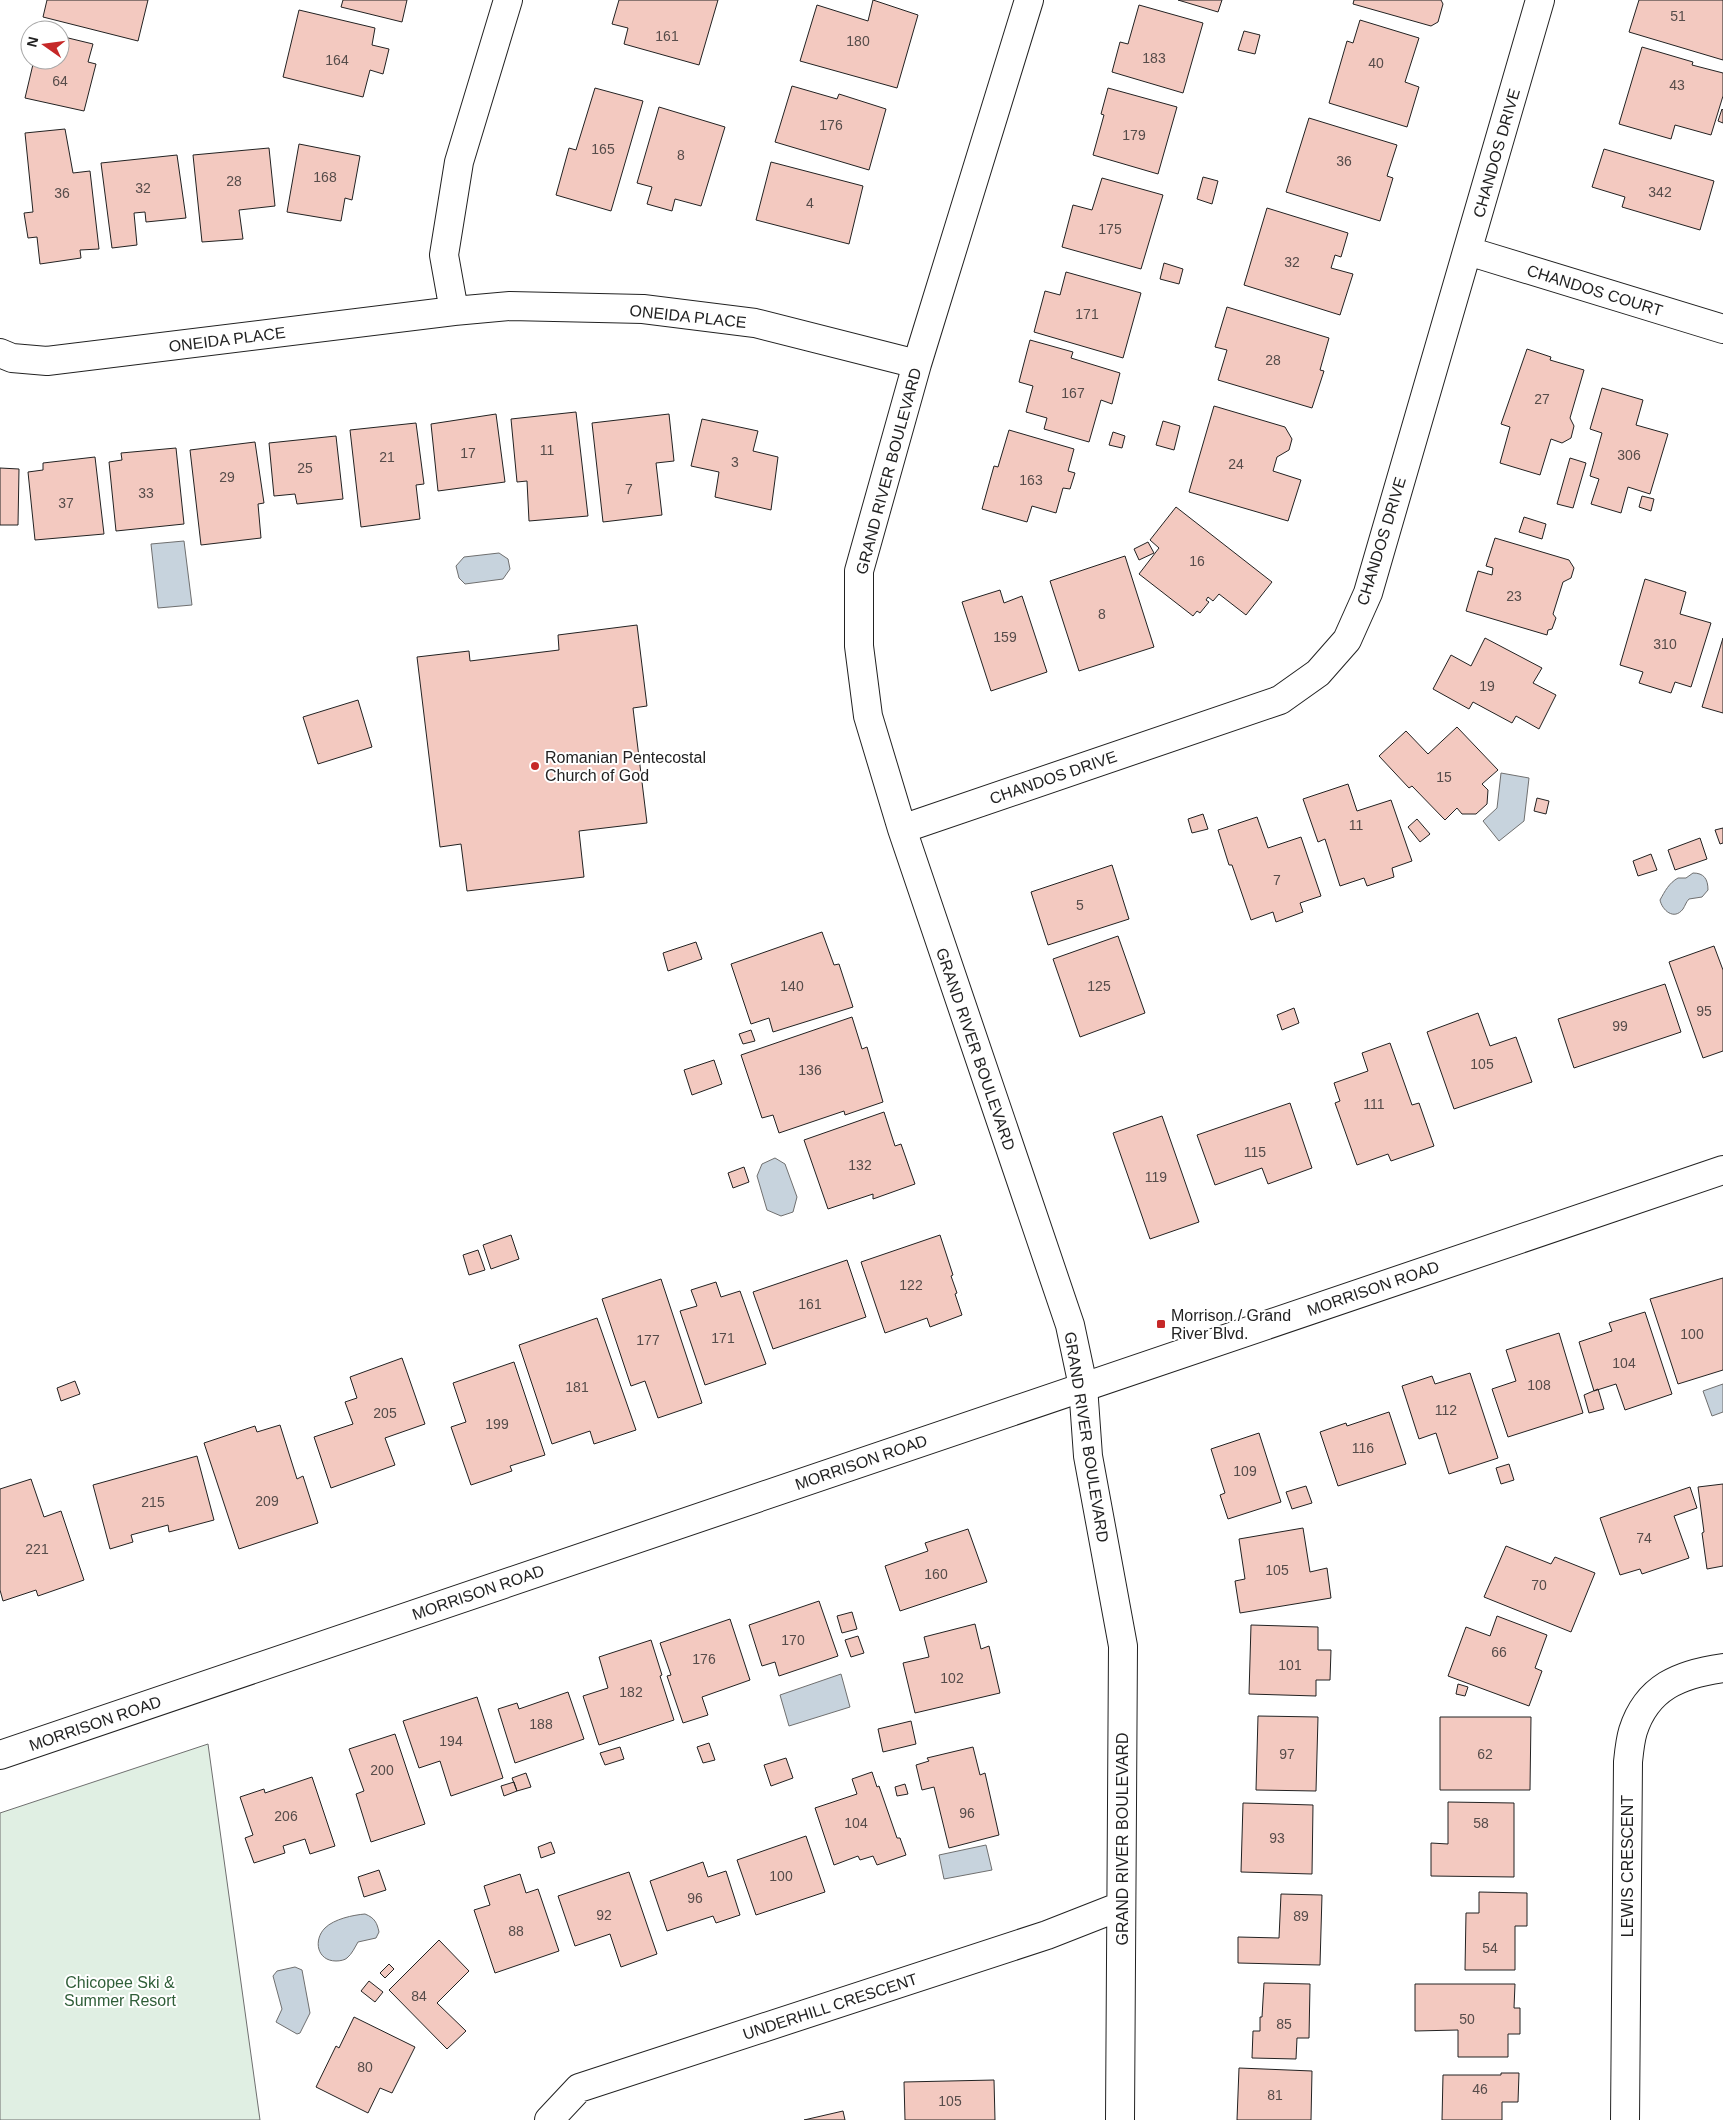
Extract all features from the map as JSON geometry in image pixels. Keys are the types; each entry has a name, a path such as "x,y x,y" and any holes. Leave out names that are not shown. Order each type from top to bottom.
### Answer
{"street":[{"path":"454,311 444,255 459,162 508,0"},
{"name":"GRAND RIVER BOULEVARD","path":"1030,0 917,364 859,571 859,646 868,716 902,829 1070,1325 1082,1386 1088,1456 1123,1646 1120,2120"},
{"name":"CHANDOS DRIVE","path":"902,829 1280,700 1318,674 1347,640 1368,593 1540,0"},
{"name":"CHANDOS COURT","path":"1468,251 1723,329"},
{"name":"ONEIDA PLACE","path":"0,353 12,358 47,361 454,311 510,306 643,309 755,323 917,364"},
{"name":"MORRISON ROAD","path":"0,1755 1082,1386 1723,1170"},
{"name":"LEWIS CRESCENT","path":"1625,2120 1628,1762 1633,1731 1649,1698 1679,1678 1723,1668"},
{"name":"UNDERHILL CRESCENT","path":"549,2120 579,2088 1046,1935 1121,1906"}],"green space":[{"name":"Chicopee Ski & Summer Resort","path":"208,1744 260,2120 0,2120 0,1813"}],"shaded area":[{"path":"184,541 192,605 158,608 151,544"},
{"path":"499,553 508,559 510,569 503,579 465,584 459,578 456,566 464,557"},
{"path":"1501,773 1529,778 1524,821 1499,841 1483,821 1497,808"},
{"path":"1693,873 1705,877 1708,890 1702,897 1689,899 1680,912 1676,914 1669,913 1663,907 1660,900 1664,893 1675,880 1686,878"},
{"path":"775,1158 785,1164 797,1197 793,1212 781,1216 767,1210 757,1176 762,1164"},
{"path":"1723,1384 1723,1412 1712,1416 1703,1391"},
{"path":"841,1674 850,1707 789,1726 780,1695"},
{"path":"986,1845 992,1870 944,1879 939,1855"},
{"path":"365,1914 376,1923 379,1932 376,1938 358,1942 350,1955 344,1960 330,1960 321,1954 318,1944 321,1933 325,1928 349,1916"},
{"path":"295,1967 302,1970 310,2013 300,2033 297,2034 276,2022 282,2009 273,1976 277,1971"}],"building":[{"path":"47,0 148,0 138,41 70,24 70,20 55,20 43,17"},
{"path":"343,0 407,0 402,22 341,7"},
{"path":"619,0 718,0 699,65 624,44 628,28 612,24"},
{"path":"873,0 918,15 897,88 800,61 817,5 868,21"},
{"path":"1178,0 1222,0 1218,12"},
{"path":"1354,0 1441,0 1443,4 1438,22 1431,26 1353,4"},
{"path":"1639,0 1723,0 1723,60 1629,32"},
{"path":"1139,5 1203,23 1183,93 1112,72 1120,42 1128,44"},
{"path":"299,10 375,28 372,45 389,49 383,74 370,70 363,97 283,77"},
{"path":"1360,20 1419,38 1405,82 1419,87 1407,127 1329,103 1347,41 1353,43"},
{"path":"1244,31 1260,35 1255,54 1238,50"},
{"path":"70,38 93,44 88,62 96,64 84,111 25,98 32,70 70,70"},
{"path":"1642,47 1693,62 1692,65 1723,73 1723,96 1711,135 1675,125 1671,139 1619,124"},
{"path":"792,86 837,99 839,94 886,109 869,170 775,142"},
{"path":"595,88 643,101 611,211 556,195 569,148 576,150"},
{"path":"1108,88 1177,107 1158,174 1093,155 1104,115 1101,114"},
{"path":"659,107 725,127 701,206 675,199 672,211 647,204 652,187 637,183"},
{"path":"1723,110 1723,123 1718,121"},
{"path":"1309,118 1397,145 1387,176 1393,178 1380,221 1286,192"},
{"path":"65,129 73,173 90,171 99,249 80,250 81,258 40,264 37,237 28,238 24,213 33,212 25,133"},
{"path":"299,144 360,156 352,200 345,198 341,221 287,212"},
{"path":"269,148 275,206 239,210 243,239 202,242 193,155"},
{"path":"1604,149 1714,181 1700,230 1622,207 1625,197 1592,187"},
{"path":"177,155 186,218 146,222 145,212 134,213 137,245 112,248 101,163"},
{"path":"771,162 863,186 849,244 756,220"},
{"path":"1203,177 1218,181 1212,204 1197,199"},
{"path":"1102,178 1163,195 1141,269 1062,247 1073,205 1092,210"},
{"path":"1267,208 1348,233 1341,257 1335,255 1331,268 1353,274 1340,315 1244,285"},
{"path":"1164,263 1183,269 1179,284 1160,279"},
{"path":"1066,272 1141,293 1123,358 1034,332 1045,291 1060,295"},
{"path":"1227,307 1329,338 1320,370 1324,371 1312,408 1218,380 1227,350 1215,347"},
{"path":"1030,340 1073,352 1071,358 1120,373 1112,404 1101,400 1089,442 1044,429 1047,418 1026,412 1033,386 1019,382"},
{"path":"1527,349 1551,357 1550,360 1584,370 1570,418 1574,426 1571,438 1562,443 1551,439 1540,475 1500,463 1510,427 1501,424"},
{"path":"1602,388 1643,400 1636,425 1668,434 1650,494 1628,487 1621,513 1591,504 1599,479 1590,476 1602,433 1590,429"},
{"path":"1214,406 1285,427 1292,439 1289,450 1277,457 1273,471 1301,480 1288,521 1189,492"},
{"path":"576,412 588,516 529,521 527,481 517,482 511,419"},
{"path":"496,414 505,482 438,491 431,424"},
{"path":"669,414 674,461 656,463 662,515 603,522 592,423"},
{"path":"702,419 758,431 753,451 778,457 771,510 715,497 719,472 691,466"},
{"path":"1163,421 1180,426 1174,450 1156,445"},
{"path":"416,423 424,484 416,485 420,519 361,527 350,430"},
{"path":"1009,430 1074,449 1068,471 1075,473 1070,489 1063,488 1056,513 1032,506 1027,522 982,509 994,466 998,467"},
{"path":"1113,432 1125,436 1122,448 1109,445"},
{"path":"336,436 343,499 297,504 295,494 274,496 269,443"},
{"path":"255,442 264,503 258,504 261,538 201,545 190,450"},
{"path":"176,448 184,524 116,531 109,462 122,460 121,453"},
{"path":"95,457 104,534 35,540 28,472 43,470 43,463"},
{"path":"1570,458 1586,463 1573,508 1557,504"},
{"path":"0,468 19,469 18,525 0,525"},
{"path":"1642,496 1654,499 1651,511 1639,507"},
{"path":"1176,507 1272,582 1246,615 1219,594 1213,601 1208,597 1206,600 1209,602 1200,613 1197,611 1193,616 1139,574 1159,548 1150,540"},
{"path":"1524,517 1546,524 1542,539 1519,532"},
{"path":"1495,538 1569,560 1574,568 1571,578 1563,582 1553,614 1556,618 1552,629 1548,630 1547,635 1466,611 1478,571 1492,575 1493,568 1486,566"},
{"path":"1148,542 1154,553 1139,560 1134,549"},
{"path":"1125,556 1154,647 1079,671 1050,581"},
{"path":"1645,579 1686,592 1680,614 1711,623 1691,687 1675,682 1671,693 1639,683 1643,672 1620,665"},
{"path":"1000,590 1004,603 1022,596 1047,672 991,691 962,602"},
{"name":"Romanian Pentecostal Church of God","path":"637,625 647,706 633,708 647,823 579,831 584,877 467,891 461,844 440,847 417,657 469,651 470,661 559,650 558,635"},
{"path":"1485,638 1542,668 1533,683 1556,695 1539,729 1516,716 1512,723 1473,702 1469,709 1433,689 1451,655 1471,666"},
{"path":"1723,638 1723,713 1702,707"},
{"path":"358,700 372,747 318,764 303,717"},
{"path":"1457,727 1498,770 1482,784 1488,790 1487,804 1476,814 1462,814 1457,808 1445,820 1412,786 1409,788 1379,756 1406,731 1428,754"},
{"path":"1348,784 1357,811 1391,800 1412,861 1392,868 1394,877 1367,886 1364,878 1340,886 1325,839 1318,842 1303,799"},
{"path":"1537,798 1549,801 1546,814 1534,811"},
{"path":"1203,814 1208,829 1192,833 1188,819"},
{"path":"1257,817 1268,848 1301,837 1321,896 1300,903 1303,912 1276,922 1273,912 1251,920 1232,865 1229,865 1218,830"},
{"path":"1417,819 1430,834 1420,842 1408,827"},
{"path":"1723,828 1723,843 1720,844 1715,830"},
{"path":"1700,838 1707,859 1675,870 1668,850"},
{"path":"1651,854 1657,870 1638,876 1633,861"},
{"path":"1112,865 1129,919 1048,945 1031,892"},
{"path":"822,932 834,965 839,964 853,1007 773,1032 769,1018 751,1024 731,964"},
{"path":"1118,936 1145,1013 1080,1037 1053,959"},
{"path":"696,942 702,959 668,971 663,953"},
{"path":"1714,946 1723,970 1723,1051 1703,1058 1669,962"},
{"path":"1665,984 1681,1032 1574,1068 1558,1019"},
{"path":"1294,1008 1299,1023 1282,1030 1277,1015"},
{"path":"1478,1013 1490,1046 1516,1037 1532,1082 1454,1109 1427,1032"},
{"path":"852,1017 862,1049 867,1047 883,1102 845,1115 844,1111 779,1133 773,1115 762,1118 741,1055"},
{"path":"751,1030 755,1041 743,1044 739,1034"},
{"path":"1390,1043 1412,1105 1419,1103 1434,1146 1391,1161 1388,1154 1357,1165 1335,1103 1340,1101 1334,1083 1368,1071 1362,1053"},
{"path":"714,1060 722,1084 692,1095 684,1070"},
{"path":"1290,1103 1312,1168 1268,1184 1262,1168 1215,1185 1197,1135"},
{"path":"884,1112 895,1146 901,1144 915,1184 873,1199 873,1194 828,1209 804,1140"},
{"path":"1162,1116 1199,1222 1150,1239 1113,1133"},
{"path":"744,1167 749,1182 733,1188 728,1173"},
{"path":"511,1235 519,1259 491,1269 483,1245"},
{"path":"940,1235 953,1275 951,1276 957,1293 955,1294 962,1315 930,1327 927,1318 885,1333 861,1262"},
{"path":"478,1250 485,1270 469,1275 463,1255"},
{"path":"847,1260 866,1317 773,1349 753,1292"},
{"path":"1723,1278 1723,1370 1678,1384 1650,1299"},
{"path":"661,1279 702,1403 658,1418 645,1381 631,1386 602,1299"},
{"path":"716,1282 721,1297 740,1291 766,1364 705,1385 680,1311 697,1306 691,1290"},
{"path":"1645,1312 1672,1394 1625,1410 1616,1384 1594,1391 1579,1342 1612,1331 1609,1323"},
{"path":"597,1318 636,1430 594,1444 590,1431 552,1444 519,1345"},
{"path":"1559,1333 1583,1413 1508,1437 1492,1389 1516,1381 1506,1350"},
{"path":"402,1358 425,1424 385,1438 395,1465 331,1488 314,1437 353,1424 345,1402 357,1398 350,1377"},
{"path":"514,1362 545,1455 510,1466 512,1471 471,1485 451,1427 466,1422 453,1383"},
{"path":"1470,1373 1498,1458 1449,1474 1436,1433 1419,1439 1402,1386 1432,1376 1435,1384"},
{"path":"75,1381 80,1394 61,1401 57,1388"},
{"path":"1598,1389 1604,1409 1589,1413 1584,1395"},
{"path":"1389,1412 1406,1464 1338,1486 1320,1432 1346,1423 1347,1426"},
{"path":"280,1425 297,1479 303,1476 318,1523 239,1549 204,1443 255,1426 257,1432"},
{"path":"1259,1433 1281,1502 1228,1519 1220,1495 1225,1493 1211,1449"},
{"path":"197,1456 214,1520 169,1532 168,1525 131,1535 133,1542 110,1549 93,1485"},
{"path":"1509,1464 1514,1480 1501,1484 1496,1468"},
{"path":"31,1479 44,1517 61,1511 84,1580 38,1596 36,1590 3,1601 0,1590 0,1489"},
{"path":"1723,1484 1723,1566 1707,1569 1698,1487"},
{"path":"1306,1486 1312,1503 1292,1509 1286,1492"},
{"path":"1690,1487 1697,1508 1674,1516 1689,1558 1642,1574 1640,1569 1620,1575 1600,1518"},
{"path":"1303,1528 1310,1572 1327,1568 1331,1598 1240,1613 1235,1581 1245,1579 1239,1539"},
{"path":"968,1529 987,1582 900,1611 885,1566 928,1551 925,1543"},
{"path":"1506,1546 1551,1564 1555,1557 1595,1573 1571,1632 1484,1597"},
{"path":"819,1601 838,1656 779,1676 775,1662 762,1666 749,1625"},
{"path":"852,1612 857,1629 842,1633 837,1616"},
{"path":"1497,1616 1547,1635 1535,1668 1542,1671 1529,1706 1448,1676 1466,1627 1490,1636"},
{"path":"730,1619 750,1680 702,1697 708,1715 683,1723 667,1676 671,1675 660,1643"},
{"path":"975,1624 981,1649 989,1646 1000,1693 915,1713 903,1663 929,1657 924,1637"},
{"path":"1251,1625 1318,1627 1318,1650 1331,1650 1330,1680 1316,1680 1316,1696 1249,1694"},
{"path":"858,1636 864,1653 851,1657 845,1640"},
{"path":"651,1640 674,1720 599,1745 583,1696 608,1688 599,1657"},
{"path":"1458,1684 1468,1687 1465,1696 1456,1694"},
{"path":"568,1692 584,1739 515,1763 498,1709 517,1703 519,1709"},
{"path":"477,1697 503,1778 451,1796 440,1761 419,1768 403,1721"},
{"path":"1258,1716 1318,1717 1316,1791 1256,1790"},
{"path":"1440,1717 1531,1717 1530,1790 1440,1790"},
{"path":"911,1721 916,1744 883,1752 878,1729"},
{"path":"395,1734 425,1824 371,1842 356,1794 364,1791 349,1749"},
{"path":"709,1743 715,1760 703,1763 697,1747"},
{"path":"620,1747 624,1759 605,1765 600,1753"},
{"path":"973,1747 980,1775 985,1773 999,1835 949,1848 934,1787 922,1790 916,1765 929,1761 927,1758"},
{"path":"786,1758 793,1778 771,1786 764,1765"},
{"path":"872,1772 877,1787 879,1786 897,1838 900,1838 906,1855 877,1865 873,1856 860,1860 858,1856 834,1865 815,1808 857,1794 852,1779"},
{"path":"526,1773 531,1787 517,1791 512,1778"},
{"path":"312,1777 335,1846 310,1854 305,1839 283,1846 285,1853 254,1863 245,1838 253,1835 240,1797 264,1789 265,1793"},
{"path":"514,1782 517,1791 504,1796 501,1786"},
{"path":"905,1784 908,1794 897,1796 895,1787"},
{"path":"1448,1802 1514,1803 1514,1877 1431,1876 1431,1843 1448,1844"},
{"path":"1243,1803 1313,1805 1312,1874 1241,1872"},
{"path":"806,1836 825,1892 756,1915 737,1860"},
{"path":"551,1842 555,1853 541,1858 538,1847"},
{"path":"703,1862 708,1877 726,1871 740,1915 716,1923 713,1916 667,1931 650,1881"},
{"path":"379,1870 386,1890 364,1897 358,1877"},
{"path":"629,1872 657,1954 621,1967 610,1934 575,1946 558,1896"},
{"path":"520,1874 526,1893 538,1889 559,1951 495,1973 474,1910 490,1905 484,1886"},
{"path":"1479,1892 1527,1893 1527,1926 1515,1926 1515,1970 1465,1970 1466,1913 1479,1913"},
{"path":"1281,1894 1322,1895 1320,1965 1238,1963 1238,1937 1279,1938"},
{"path":"439,1940 469,1971 437,2003 466,2031 447,2049 389,1990"},
{"path":"389,1964 394,1969 385,1978 380,1973"},
{"path":"369,1981 383,1992 375,2002 361,1991"},
{"path":"1264,1983 1310,1984 1309,2038 1297,2038 1296,2059 1252,2058 1253,2031 1260,2031"},
{"path":"1415,1984 1515,1984 1514,2008 1520,2008 1520,2034 1508,2034 1508,2057 1458,2057 1458,2030 1415,2031"},
{"path":"354,2017 415,2047 392,2093 380,2088 368,2113 316,2087 336,2046 339,2048"},
{"path":"1239,2068 1312,2071 1311,2120 1237,2120"},
{"path":"1501,2073 1519,2073 1518,2102 1502,2102 1502,2120 1442,2120 1443,2075 1501,2075"},
{"path":"994,2080 995,2120 905,2120 904,2082"},
{"path":"843,2111 845,2120 804,2120"}],"place":[{"name":"Romanian Pentecostal Church of God","path":"535,766"},
{"name":"Morrison / Grand River Blvd.","path":"1161,1324"}]}
